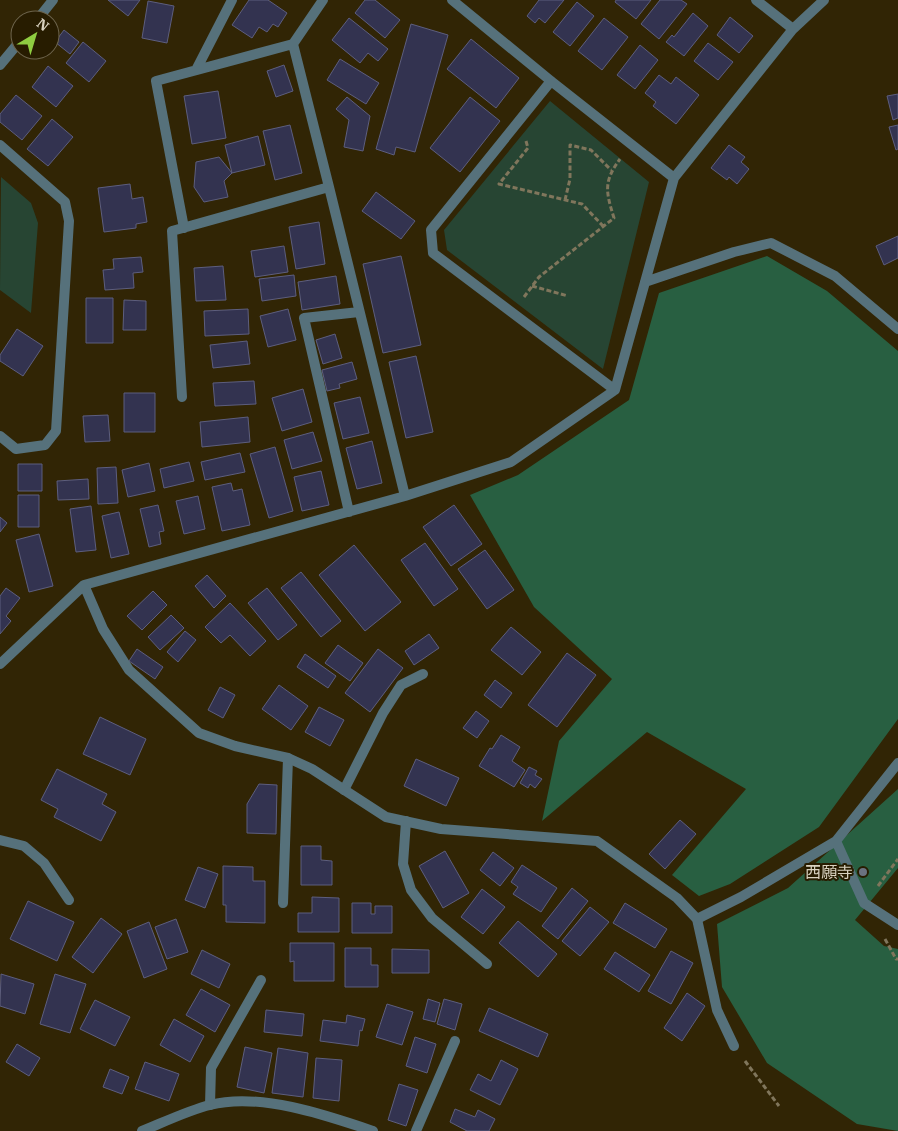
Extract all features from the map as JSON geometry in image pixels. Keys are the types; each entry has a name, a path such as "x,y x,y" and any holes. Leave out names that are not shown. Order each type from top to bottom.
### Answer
{"street":[{"path":"45,10 53,0"},
{"path":"196,70 232,0"},
{"path":"184,228 156,81 293,44 324,0"},
{"path":"452,0 674,178"},
{"path":"756,0 793,29"},
{"path":"0,664 84,585 405,496 511,462 615,390 674,178 793,29 824,0"},
{"path":"293,44 405,496"},
{"path":"0,65 10,53"},
{"path":"551,81 431,230 433,253 615,390"},
{"path":"0,145 65,202 69,221 56,431 45,445 16,449 0,436"},
{"path":"182,397 172,231 328,188"},
{"path":"645,282 734,252 771,243 835,276 898,329"},
{"path":"349,512 304,318 360,312"},
{"path":"84,585 103,629 129,670 199,733 235,746 288,758 312,769 386,816 441,829 597,841 678,898 698,919 717,1010 734,1046"},
{"path":"344,790 383,713 402,685 423,674"},
{"path":"283,903 288,758"},
{"path":"698,919 741,897 836,841 898,763"},
{"path":"406,821 403,864 411,890 432,918 487,964"},
{"path":"0,840 24,846 44,864 69,900"},
{"path":"836,841 864,903 898,925"},
{"path":"210,1104 211,1068 261,980"},
{"path":"416,1131 455,1041"},
{"path":"142,1131 210,1104 253,1100 314,1113 359,1129 373,1131"}],"path":[{"path":"518,122 528,148 499,184 582,204 603,226"},
{"path":"512,312 539,277 614,218 606,192 611,170 631,144"},
{"path":"565,200 570,179 570,145 591,150 611,170"},
{"path":"532,286 568,296"},
{"path":"734,1046 779,1106"}],"green space":[{"path":"550,101 649,182 603,369 447,250 444,230"},
{"path":"1,177 31,203 38,223 31,313 0,290"},
{"path":"767,256 827,291 898,351 898,719 819,827 730,884 699,896 672,875 746,789 647,732 542,821 559,741 612,679 534,607 470,495 518,475 629,400 659,293"},
{"path":"898,789 898,868 855,920 884,946 898,949 898,1131 857,1124 767,1063 722,987 717,924 788,888"}],"building":[{"path":"108,0 140,0 128,16"},
{"path":"249,0 268,0 287,13 278,27 273,24 267,32 259,27 252,38 232,25"},
{"path":"365,0 375,0 400,20 385,38 355,13"},
{"path":"539,0 564,0 545,23 539,18 535,23 527,16"},
{"path":"616,0 651,0 636,19 615,2"},
{"path":"660,0 681,0 687,4 659,39 641,24"},
{"path":"148,1 174,6 167,43 142,38"},
{"path":"577,2 594,16 570,46 553,32"},
{"path":"693,13 708,26 684,56 666,42 672,35 674,37"},
{"path":"730,17 753,36 739,53 717,35"},
{"path":"349,18 388,49 378,61 368,53 360,63 332,40"},
{"path":"604,18 628,37 602,70 578,51"},
{"path":"411,24 448,35 415,152 396,147 394,155 376,149"},
{"path":"64,30 79,42 70,54 60,46 60,35"},
{"path":"471,39 519,78 496,108 447,69"},
{"path":"83,42 106,61 89,82 66,63"},
{"path":"708,43 733,62 718,80 694,61"},
{"path":"640,45 658,60 635,89 617,75"},
{"path":"340,59 379,83 366,104 327,80"},
{"path":"284,65 293,91 276,97 267,71"},
{"path":"48,66 73,86 56,107 32,87"},
{"path":"659,75 671,84 676,77 699,95 676,124 653,106 656,102 645,93"},
{"path":"218,91 226,138 192,144 184,96"},
{"path":"898,94 898,118 893,120 887,96"},
{"path":"16,95 42,116 22,140 0,122 0,114"},
{"path":"347,97 370,116 363,151 344,147 349,120 336,109"},
{"path":"470,97 500,121 460,172 430,148"},
{"path":"52,119 73,137 48,166 27,149"},
{"path":"290,125 302,173 275,180 263,131"},
{"path":"898,125 898,149 896,150 889,127"},
{"path":"258,136 265,165 232,173 225,145"},
{"path":"729,145 745,157 741,162 749,169 737,184 729,177 727,180 711,168"},
{"path":"219,157 232,173 224,181 228,197 204,202 194,187 196,162"},
{"path":"130,184 132,199 143,197 147,222 136,224 136,228 104,232 98,188"},
{"path":"376,192 415,221 401,239 362,211"},
{"path":"319,222 325,264 296,269 289,227"},
{"path":"898,236 898,258 884,265 876,246"},
{"path":"284,246 288,272 255,277 251,251"},
{"path":"401,256 421,345 383,353 363,264"},
{"path":"141,257 143,272 133,273 134,288 105,290 103,270 114,269 113,259"},
{"path":"223,266 226,300 196,301 194,268"},
{"path":"294,275 296,296 262,301 259,279"},
{"path":"336,276 340,304 302,310 298,282"},
{"path":"86,298 113,298 113,343 86,343"},
{"path":"124,300 146,301 146,330 123,330"},
{"path":"248,309 249,334 205,336 204,311"},
{"path":"288,309 296,340 268,347 260,316"},
{"path":"17,329 43,346 23,376 0,361 0,355"},
{"path":"335,334 342,358 323,364 316,340"},
{"path":"247,341 250,364 213,368 210,345"},
{"path":"416,356 433,432 406,438 389,362"},
{"path":"352,362 357,379 339,384 340,388 327,391 322,370"},
{"path":"254,381 256,404 215,406 213,383"},
{"path":"303,389 312,422 282,431 272,398"},
{"path":"124,393 155,393 155,432 124,432"},
{"path":"360,397 369,433 343,439 334,403"},
{"path":"108,415 110,441 85,442 83,416"},
{"path":"248,417 250,442 202,447 200,422"},
{"path":"313,432 322,461 292,469 284,440"},
{"path":"372,441 382,483 357,489 346,448"},
{"path":"275,447 293,511 269,518 250,454"},
{"path":"240,453 245,472 205,480 201,462"},
{"path":"189,462 194,481 164,488 160,469"},
{"path":"149,463 155,491 128,497 122,470"},
{"path":"18,464 42,464 42,491 18,491"},
{"path":"116,467 118,503 98,504 97,468"},
{"path":"321,471 329,505 302,511 294,477"},
{"path":"88,479 89,499 58,500 57,481"},
{"path":"231,483 233,491 242,489 250,525 222,531 212,487"},
{"path":"18,495 39,495 39,527 18,527"},
{"path":"198,496 205,529 184,534 176,501"},
{"path":"158,505 164,531 159,532 161,544 149,547 140,509"},
{"path":"454,505 482,544 451,566 423,527"},
{"path":"91,506 96,550 76,552 70,509"},
{"path":"119,512 129,554 111,558 102,516"},
{"path":"0,517 7,523 0,532"},
{"path":"39,534 53,586 29,592 16,540"},
{"path":"425,543 458,589 434,606 401,560"},
{"path":"354,545 401,602 365,631 319,575"},
{"path":"485,550 514,590 487,609 458,569"},
{"path":"301,572 341,621 321,637 281,588"},
{"path":"207,575 226,596 214,608 195,586"},
{"path":"6,588 20,598 6,616 11,621 0,634 0,596"},
{"path":"267,588 297,625 278,640 248,603"},
{"path":"153,591 167,605 142,630 127,616"},
{"path":"230,603 266,641 250,656 230,635 221,643 205,627"},
{"path":"171,615 184,628 160,650 148,637"},
{"path":"511,627 541,652 522,675 491,650"},
{"path":"185,631 196,640 178,662 167,652"},
{"path":"429,634 439,648 414,665 405,651"},
{"path":"338,645 363,663 350,681 325,663"},
{"path":"137,649 163,667 155,679 129,661"},
{"path":"378,649 403,668 370,712 345,693"},
{"path":"567,653 596,675 557,727 528,705"},
{"path":"305,654 336,676 328,688 297,667"},
{"path":"495,680 512,693 501,708 484,695"},
{"path":"279,685 308,706 291,730 262,709"},
{"path":"220,687 235,695 223,718 208,710"},
{"path":"319,707 344,720 330,746 305,732"},
{"path":"476,711 489,721 477,738 463,728"},
{"path":"100,717 146,739 130,775 83,754"},
{"path":"501,735 520,747 512,761 525,770 514,787 479,766"},
{"path":"416,759 459,778 446,806 404,786"},
{"path":"529,767 537,771 535,775 542,779 535,788 530,784 528,788 520,783"},
{"path":"57,769 107,794 102,804 116,812 101,841 54,817 58,809 41,800"},
{"path":"259,784 277,785 276,834 247,833 247,804"},
{"path":"680,820 696,834 665,869 649,854"},
{"path":"301,846 321,846 321,860 332,861 332,885 301,885"},
{"path":"445,851 469,893 443,908 419,866"},
{"path":"493,852 514,868 500,886 480,870"},
{"path":"522,865 557,888 541,912 513,894 518,887 511,882"},
{"path":"223,866 253,867 253,881 265,881 265,923 226,922 226,905 223,905"},
{"path":"198,867 218,874 205,908 185,900"},
{"path":"572,888 588,901 558,939 542,926"},
{"path":"482,889 505,907 483,934 461,917"},
{"path":"312,897 339,898 339,932 298,932 298,913 312,913"},
{"path":"28,901 74,922 57,961 10,939"},
{"path":"352,903 371,903 371,914 375,914 375,906 392,906 392,933 352,933"},
{"path":"625,903 667,929 655,948 613,923"},
{"path":"590,907 609,922 580,956 562,941"},
{"path":"101,918 122,934 93,973 72,957"},
{"path":"176,919 188,952 167,959 155,927"},
{"path":"518,921 557,954 538,977 499,943"},
{"path":"149,922 167,969 144,978 127,931"},
{"path":"290,943 334,943 334,981 294,981 294,961 290,962"},
{"path":"345,948 371,948 371,965 378,965 378,987 345,987"},
{"path":"392,949 429,950 429,973 392,973"},
{"path":"202,950 230,964 219,988 191,974"},
{"path":"671,951 693,963 671,1004 648,991"},
{"path":"615,952 650,975 639,992 604,969"},
{"path":"1,974 34,984 25,1014 0,1006"},
{"path":"55,974 86,984 70,1033 40,1024"},
{"path":"201,989 230,1005 215,1032 186,1015"},
{"path":"687,993 705,1006 682,1041 664,1028"},
{"path":"428,999 440,1003 435,1022 423,1019"},
{"path":"444,999 462,1004 455,1030 437,1024"},
{"path":"95,1000 130,1017 115,1046 80,1029"},
{"path":"387,1004 413,1012 402,1045 376,1037"},
{"path":"489,1008 548,1034 538,1057 479,1031"},
{"path":"266,1010 304,1014 302,1036 264,1032"},
{"path":"347,1015 365,1019 362,1031 360,1030 358,1046 320,1041 323,1020 346,1023"},
{"path":"174,1019 204,1036 190,1062 160,1045"},
{"path":"415,1037 436,1044 427,1073 406,1066"},
{"path":"17,1044 40,1058 29,1076 6,1062"},
{"path":"245,1047 272,1053 264,1093 237,1087"},
{"path":"278,1048 308,1053 303,1097 272,1093"},
{"path":"316,1058 342,1060 339,1101 313,1098"},
{"path":"501,1060 518,1069 500,1105 470,1090 478,1074 491,1081"},
{"path":"145,1062 179,1074 169,1101 135,1089"},
{"path":"110,1069 129,1077 122,1094 103,1087"},
{"path":"399,1084 418,1090 406,1126 388,1120"},
{"path":"455,1109 475,1117 478,1110 495,1119 489,1131 467,1131 450,1122"}],"place":[{"name":"西願寺","path":"863,872"}]}
